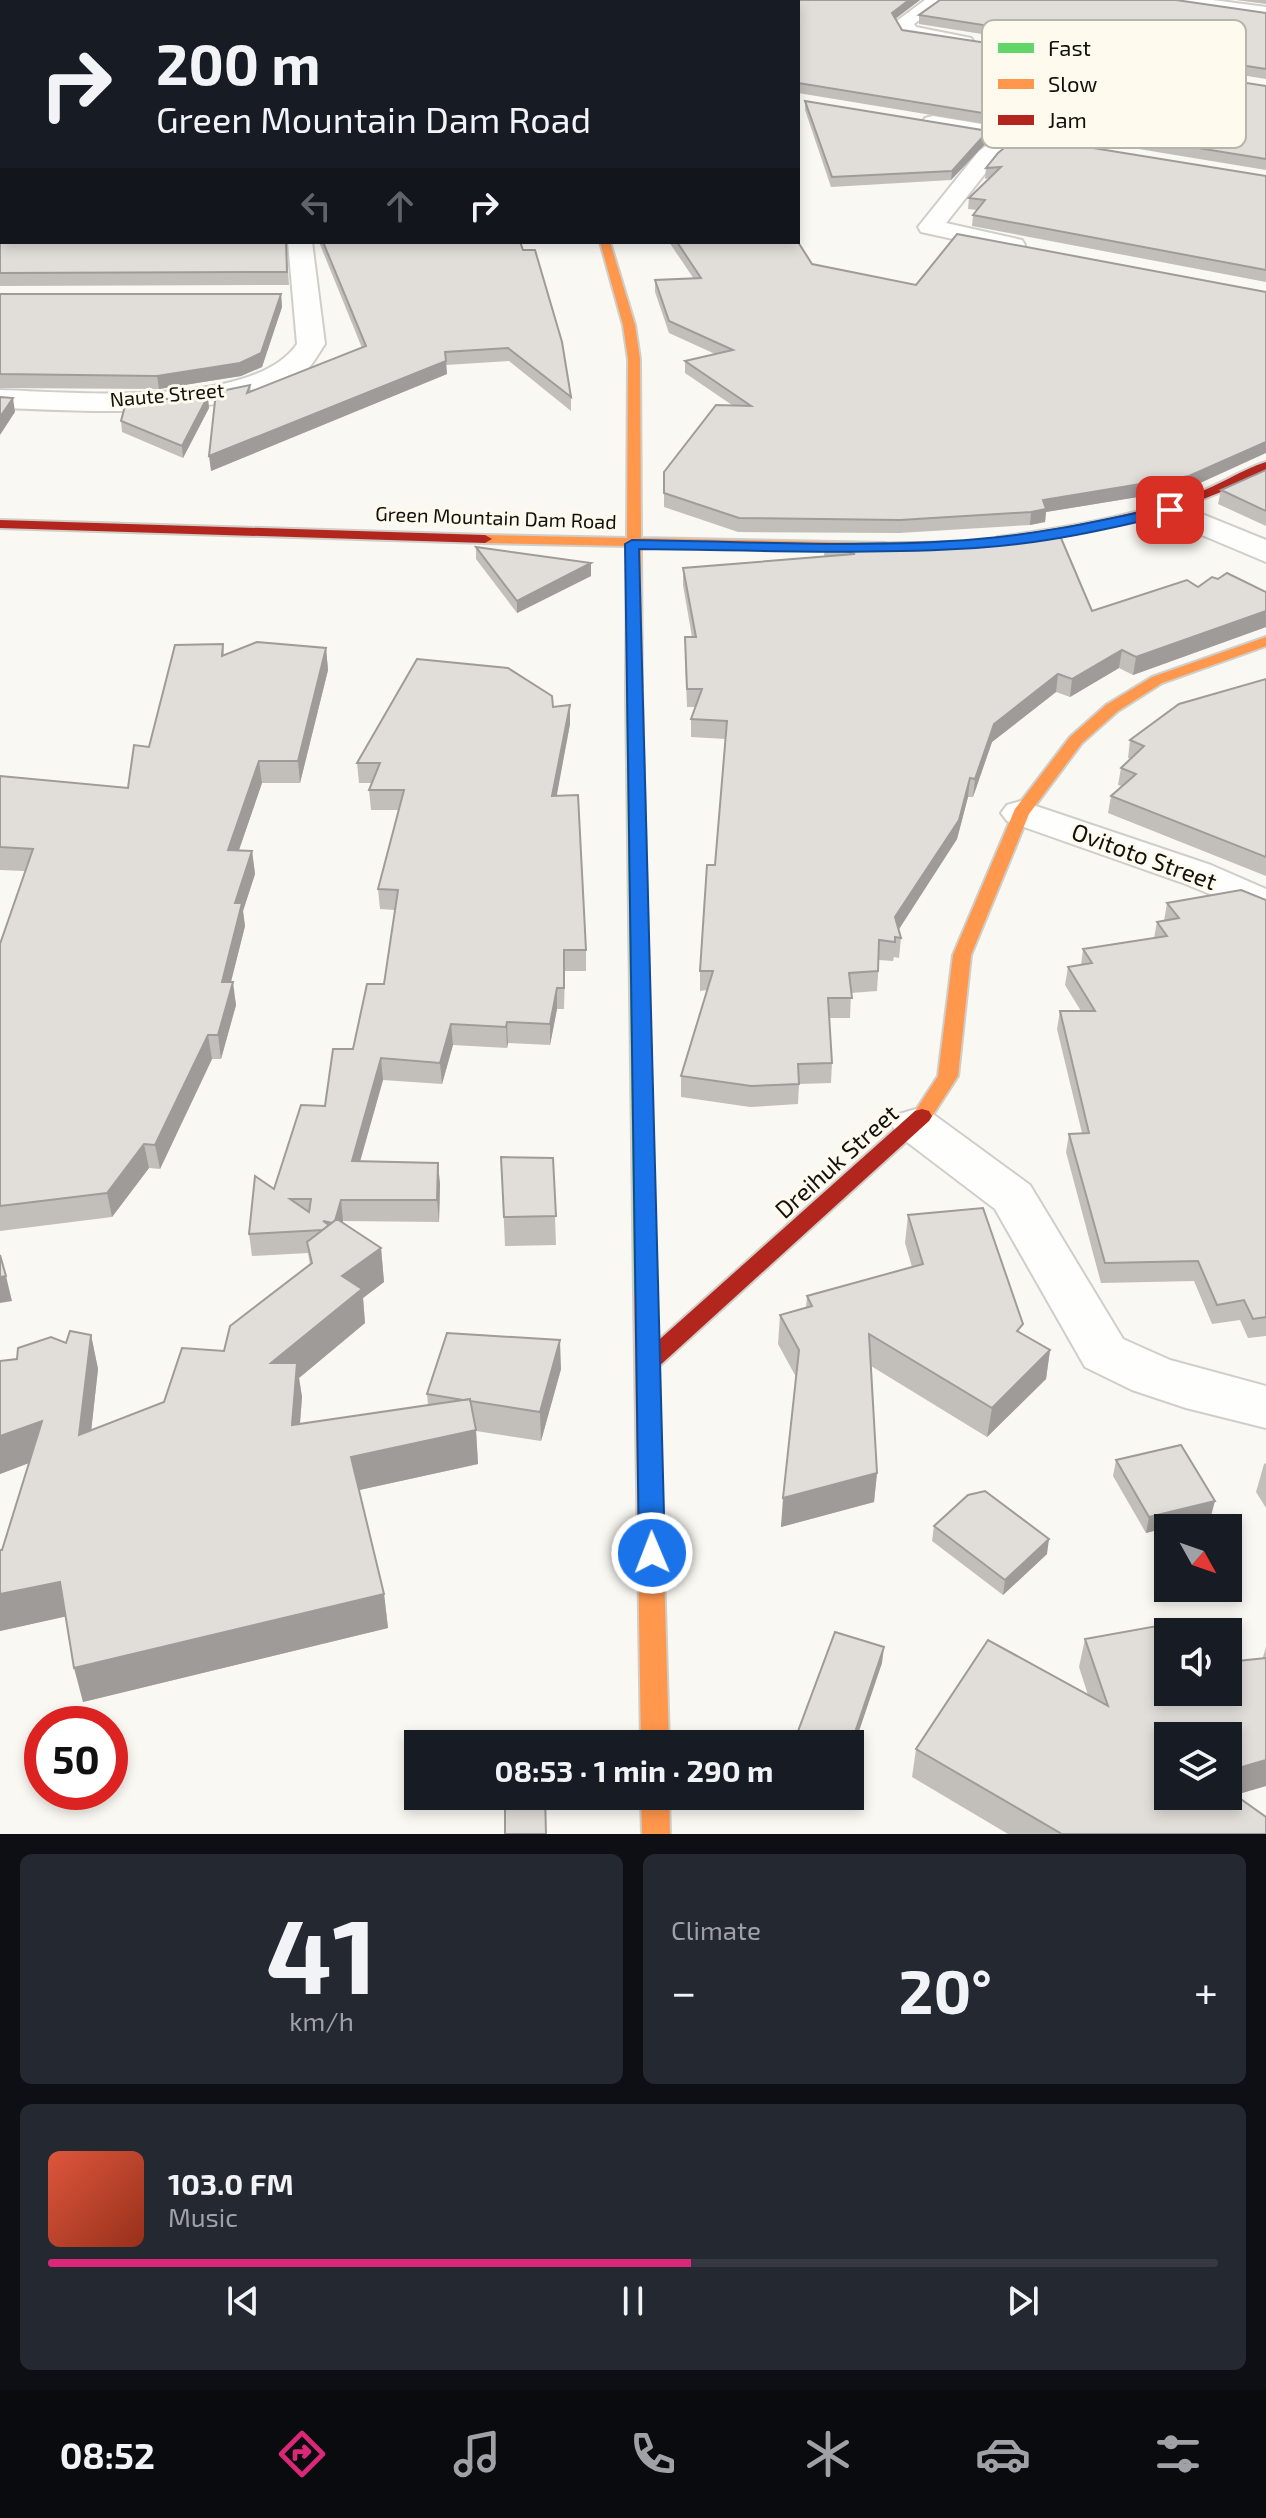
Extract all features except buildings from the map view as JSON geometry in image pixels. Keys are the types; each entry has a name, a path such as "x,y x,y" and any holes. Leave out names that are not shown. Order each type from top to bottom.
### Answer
{"street":[{"path":"937,0 904,23 909,32 982,44"},
{"path":"1173,0 1266,13"},
{"path":"905,118 982,131"},
{"path":"997,148 987,156 930,227 1039,250"},
{"path":"1084,148 1102,151"},
{"name":"Naute Street","path":"0,399 130,401 245,388 294,367 311,344 300,244"},
{"path":"606,244 629,325 634,359 633,748 655,1730"},
{"path":"273,296 305,296"},
{"path":"978,543 1044,535 1170,510 1232,488 1266,466"},
{"path":"1170,510 1266,552"},
{"name":"Green Mountain Dam Road","path":"0,524 632,544 905,546"},
{"name":"Dreihuk Street","path":"649,1362 916,1125 948,1076 962,955 1021,813 1076,740 1112,708 1157,680 1266,641"},
{"name":"Ovitoto Street","path":"1021,813 1197,874 1266,904"},
{"path":"916,1125 1013,1197 1104,1353 1164,1380 1266,1407"},
{"path":"655,1810 656,1834"}],"traffic: fast":[{"path":"634,690 645,1293"}],"traffic: slow":[{"path":"606,244 629,325 634,359 634,690"},
{"path":"485,539 885,547"},
{"path":"922,1116 948,1076 962,955 1021,813 1076,740 1112,708 1157,680 1266,641"},
{"path":"645,1293 655,1730"},
{"path":"655,1810 656,1834"}],"traffic: jam":[{"path":"998,541 1102,525 1169,508 1234,483 1266,466"},
{"path":"0,524 485,539"},
{"path":"649,1362 922,1116"}],"route":[{"path":"652,1553 633,748 632,544 876,547 978,543 1044,535 1170,510"}]}
